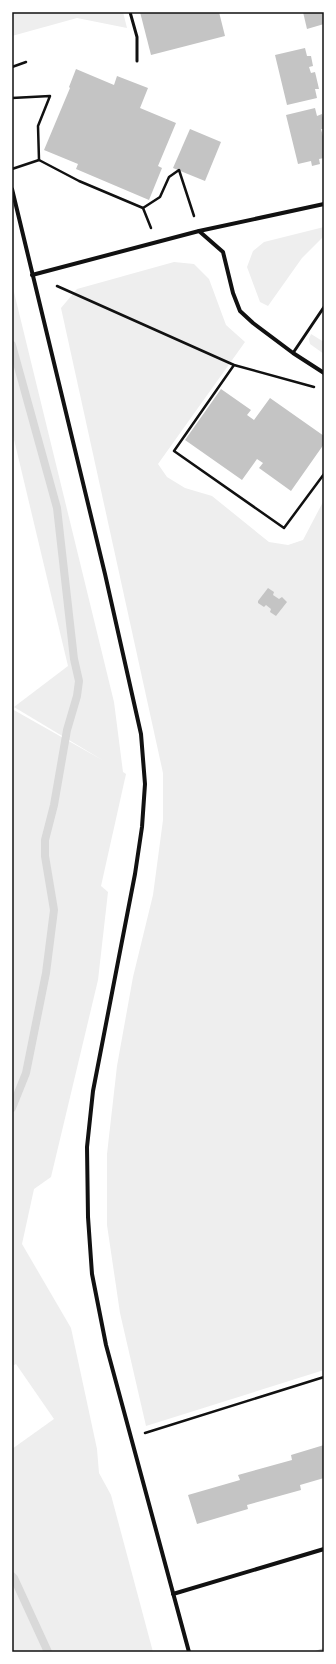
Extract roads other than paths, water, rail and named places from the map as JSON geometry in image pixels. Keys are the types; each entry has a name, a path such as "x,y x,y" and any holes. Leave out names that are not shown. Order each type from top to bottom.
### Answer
{"street":[{"path":"12,189 105,574 141,734 145,784 142,827 135,874 93,1091 87,1147 88,1217 92,1274 106,1345 189,1652"},
{"path":"32,275 199,231 324,204"},
{"path":"199,231 223,252 233,293 240,311 253,323 293,353 324,373"},
{"path":"173,1594 324,1549"}],"lane":[{"path":"130,12 137,37 137,61"},
{"path":"293,353 324,306"}],"waterway":[{"path":"12,345 57,508 74,659 79,681 77,696 67,730 54,805 45,840 45,856 54,910 46,973 26,1073 12,1108"},
{"path":"12,1576 48,1652"}]}
